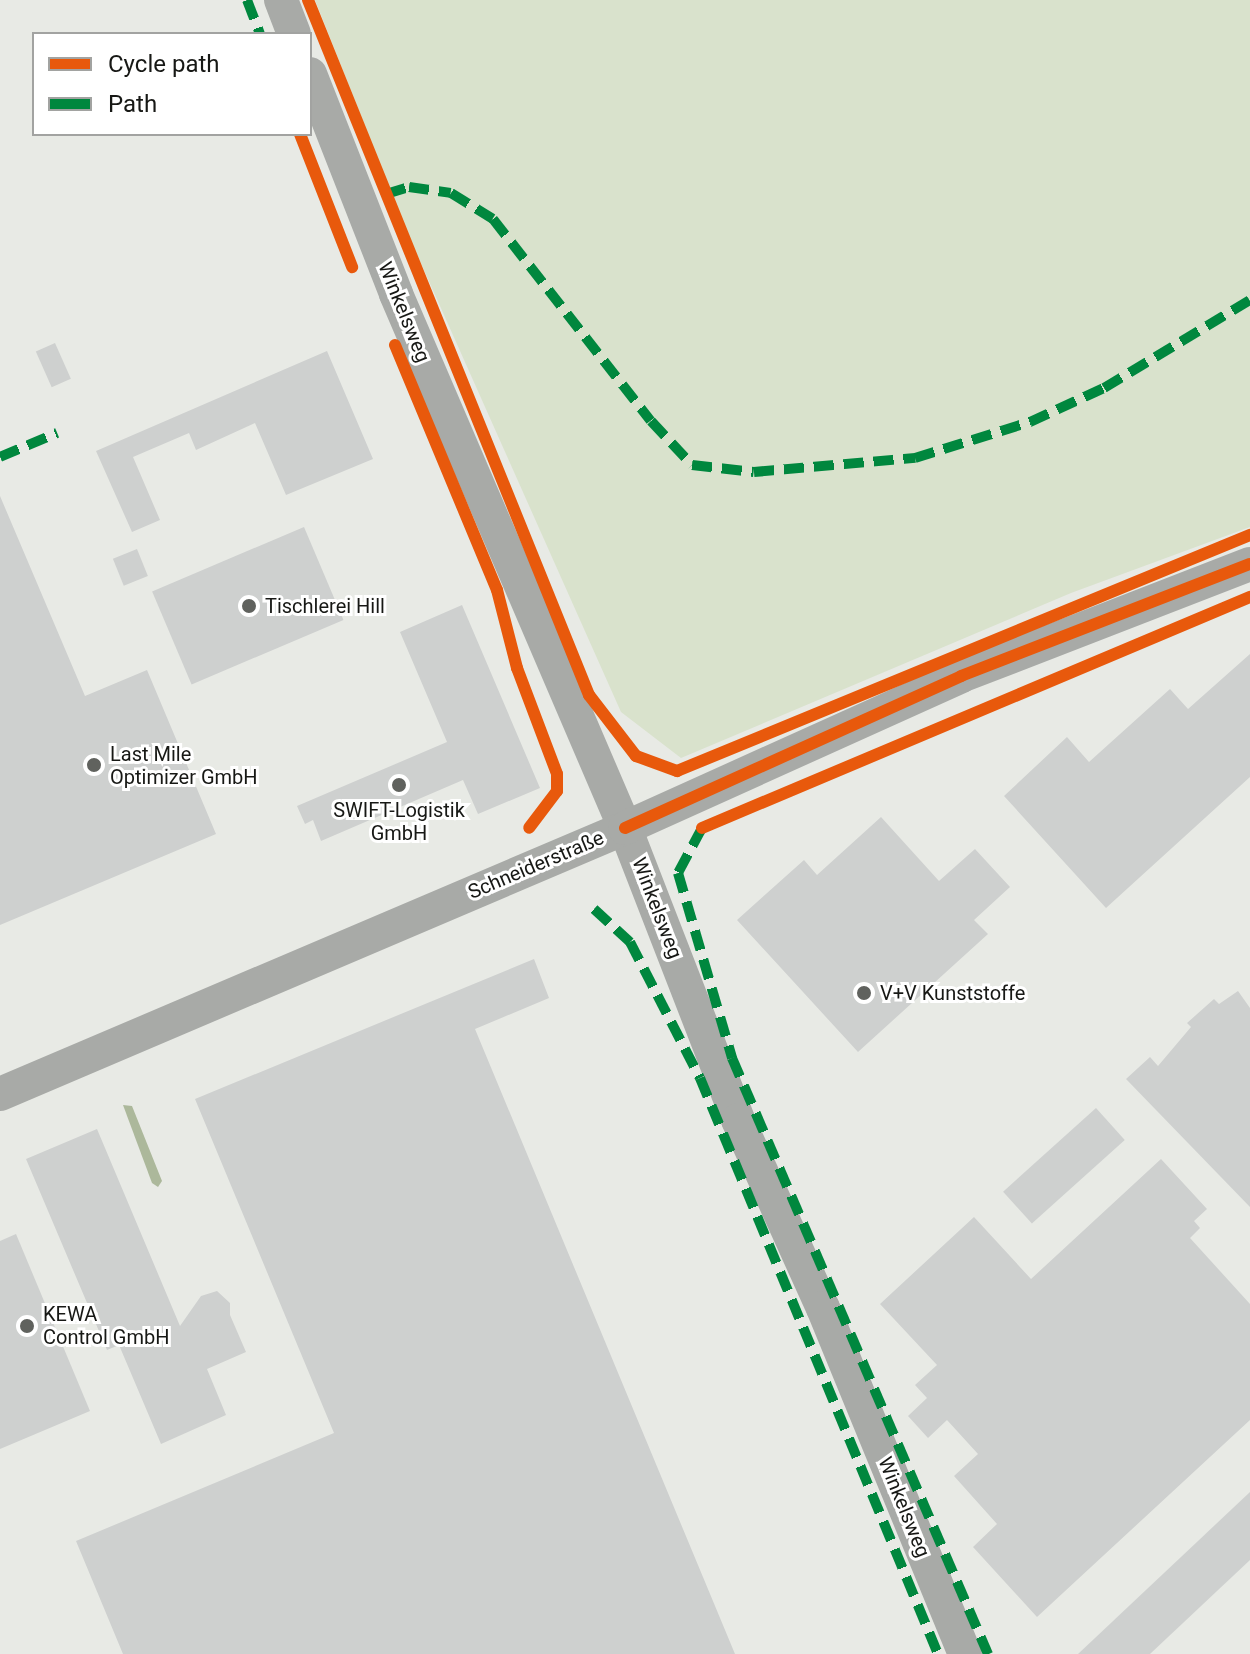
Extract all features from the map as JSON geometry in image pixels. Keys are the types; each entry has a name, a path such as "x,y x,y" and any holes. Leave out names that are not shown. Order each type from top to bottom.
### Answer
{"street":[{"path":"281,0 293,32"},
{"name":"Winkelsweg","path":"312,79 484,506 625,828 738,1120 823,1308 965,1654"},
{"name":"Schneiderstraße","path":"0,1094 625,828 961,676 1250,564"}],"shaded area":[{"path":"315,0 1250,0 1250,527 1071,593 681,758 621,712 407,232"},
{"path":"123,1105 132,1106 162,1181 158,1187 152,1183"}],"building":[{"path":"55,343 71,379 52,387 36,352"},
{"path":"327,351 373,459 286,495 255,423 196,450 189,433 133,457 160,520 132,532 96,451"},
{"name":"Last Mile Optimizer GmbH","path":"0,496 85,696 147,670 216,834 0,925"},
{"name":"Tischlerei Hill","path":"304,527 343,620 192,684 152,591"},
{"path":"137,549 148,576 124,586 113,559"},
{"path":"462,605 540,788 478,814 463,780 321,841 313,820 305,824 297,806 447,742 400,632"},
{"path":"1250,654 1250,777 1106,908 1004,796 1067,737 1089,762 1170,689 1188,709"},
{"name":"V+V Kunststoffe","path":"881,817 939,881 975,849 1010,887 974,920 988,934 858,1052 737,920 804,860 817,875"},
{"path":"534,959 549,998 475,1029 735,1654 123,1654 76,1541 334,1433 195,1099"},
{"path":"1238,991 1250,1008 1250,1207 1126,1079 1150,1057 1158,1066 1191,1027 1187,1023 1214,999 1219,1004"},
{"path":"1096,1108 1125,1140 1032,1224 1003,1192"},
{"path":"97,1129 180,1326 201,1296 217,1291 230,1303 230,1315 246,1352 207,1369 226,1415 161,1444 119,1345 107,1350 26,1159"},
{"path":"1161,1159 1207,1209 1194,1221 1200,1228 1190,1238 1250,1304 1250,1420 1037,1617 973,1547 997,1524 954,1476 978,1454 947,1420 928,1438 908,1416 927,1398 915,1385 937,1365 880,1304 974,1217 1031,1279"},
{"name":"KEWA Control GmbH","path":"16,1234 90,1411 0,1449 0,1241"},
{"path":"1250,1492 1250,1560 1150,1654 1078,1654"}],"marked path":[{"path":"247,0 259,32"},
{"path":"386,194 409,187 451,193 493,219 651,421 692,465 754,472 915,458 1030,422 1104,388 1250,300"},
{"path":"0,457 57,433"},
{"path":"708,825 702,828 678,873 732,1058 988,1654"},
{"path":"594,909 630,942 700,1078 938,1654"}],"cycle path":[{"path":"308,0 589,695 636,756 677,771 1250,535"},
{"path":"301,136 352,267"},
{"path":"395,345 497,590 517,668 557,774 557,791 529,828"},
{"path":"625,828 961,676 1250,564"},
{"path":"702,828 1250,597"}],"place":[{"name":"Tischlerei Hill","path":"249,606"},
{"name":"Last Mile Optimizer GmbH","path":"94,765"},
{"name":"SWIFT-Logistik GmbH","path":"399,785"},
{"name":"V+V Kunststoffe","path":"864,993"},
{"name":"KEWA Control GmbH","path":"27,1326"}]}
